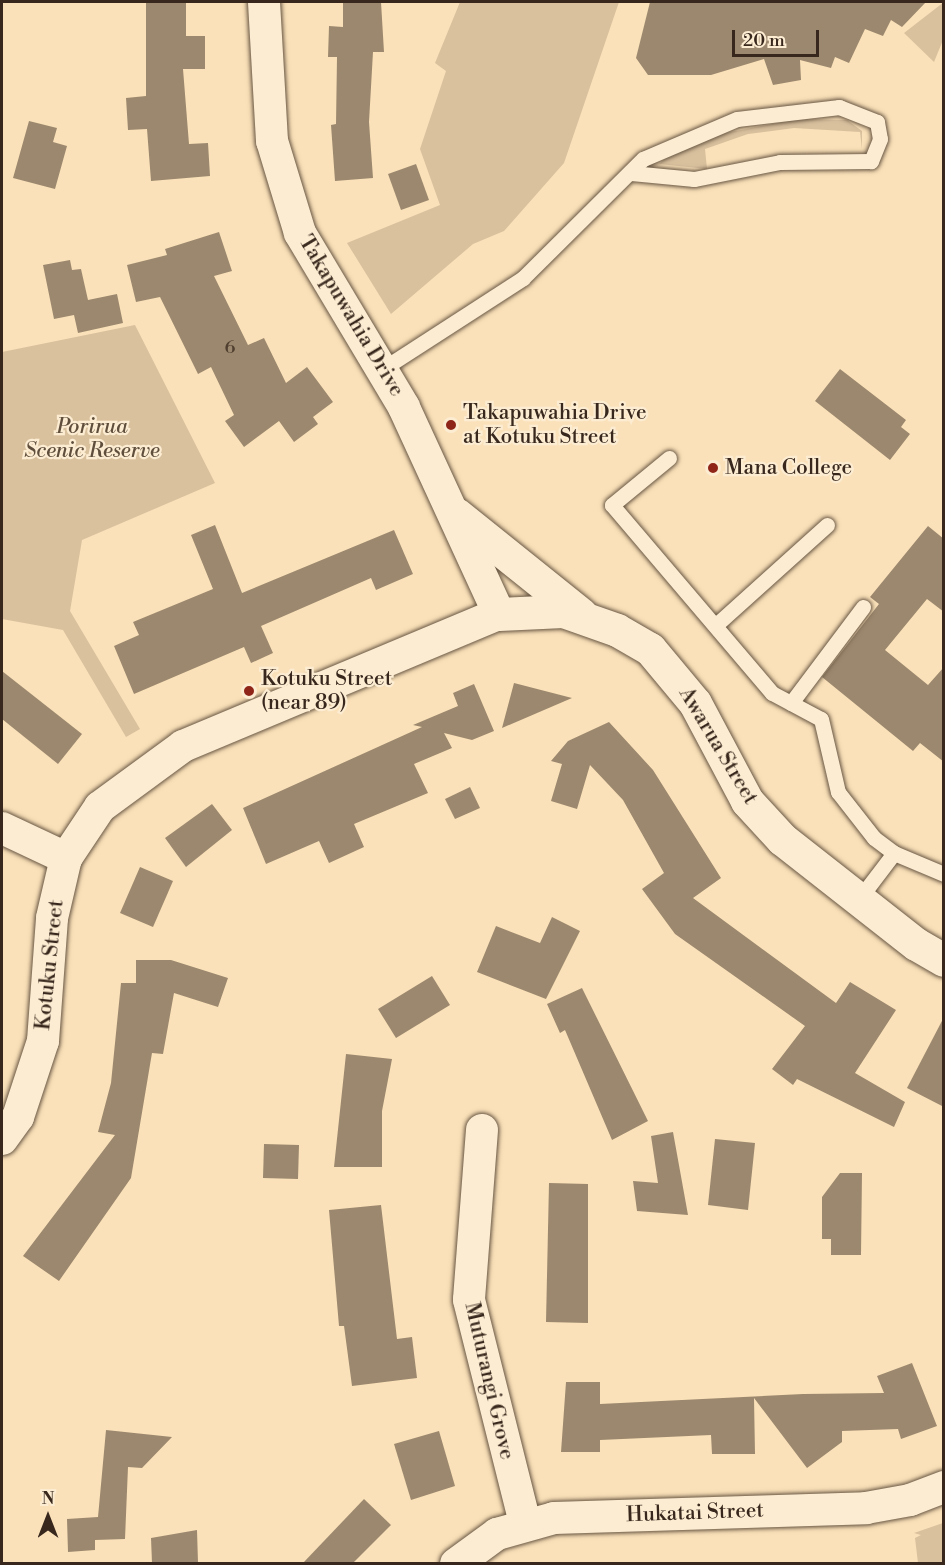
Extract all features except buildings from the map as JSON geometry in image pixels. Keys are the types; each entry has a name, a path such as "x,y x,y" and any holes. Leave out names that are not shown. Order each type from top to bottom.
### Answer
{"street":[{"name":"Takapuwahia Drive","path":"264,2 266,102 284,189 323,278 381,370 456,514 499,614"},
{"path":"456,514 583,616"},
{"name":"Awarua Street","path":"499,614 543,608 583,616 650,649 670,670 695,703 747,801 782,839 858,899 944,960"},
{"name":"Kotuku Street","path":"2,1139 18,1117 43,1041 52,918 66,858 100,807 183,746 499,614"},
{"path":"2,828 66,858"},
{"name":"Muturangi Grove","path":"482,1130 469,1300 525,1523"},
{"name":"Hukatai Street","path":"456,1563 476,1546 525,1523 580,1516 866,1508 910,1500 944,1487"}],"lane":[{"path":"381,370 524,278 643,159 737,119 839,107 877,122 880,139 871,161 780,162 694,179 631,173"},
{"path":"669,458 612,505 717,624 772,693 821,719 838,792 874,838 894,853 944,874"},
{"path":"717,624 827,525"},
{"path":"791,703 863,607"},
{"path":"858,899 894,853"}],"green space":[{"path":"460,2 619,2 564,163 504,231 473,244 391,314 347,243 440,205 420,149 446,71 435,63"},
{"path":"944,2 943,40 934,62 904,33"},
{"path":"798,119 847,120 862,131 862,149 860,132 794,128 748,134 705,149 707,169 659,164 670,154 725,133"},
{"name":"Porirua Scenic Reserve","path":"135,325 215,483 82,540 70,611 140,729 126,737 63,630 2,619 2,352"},
{"path":"943,1523 943,1563 918,1563 915,1538 921,1535 914,1533"}],"place":[{"name":"Takapuwahia Drive at Kotuku Street","path":"451,425"},
{"name":"Mana College","path":"713,468"},
{"name":"Kotuku Street (near 89)","path":"249,691"}]}
